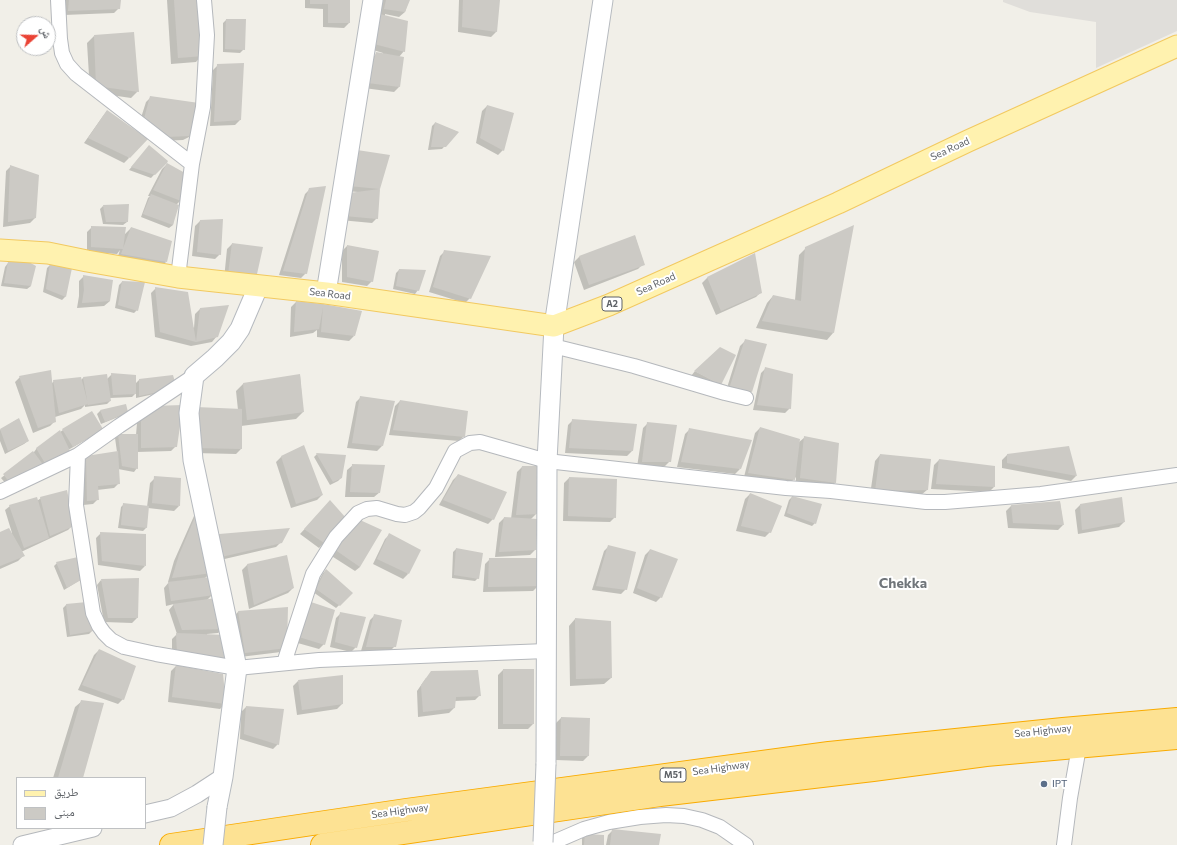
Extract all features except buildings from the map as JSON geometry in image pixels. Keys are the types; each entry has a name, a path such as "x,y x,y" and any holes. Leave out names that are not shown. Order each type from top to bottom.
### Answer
{"highway":[{"name":"Sea Highway","path":"171,845 406,810 829,753 1177,719"},
{"name":"Sea Highway","path":"322,845 660,795 986,755 1177,738"}],"main road":[{"path":"326,293 373,0"},
{"path":"544,844 546,764 547,461 554,326 604,0"},
{"name":"Sea Road","path":"0,250 48,253 178,277 258,287 326,293 554,326 609,305 838,203 968,141 1177,46"},
{"path":"213,845 237,668 193,460 189,413 194,376 231,342 240,329 258,287"}],"street":[{"path":"58,0 60,39 62,53 67,64 76,74 192,164"},
{"path":"178,277 192,164 203,106 207,36 204,0"},
{"path":"553,346 634,366 746,398"},
{"path":"0,492 78,455 194,376"},
{"path":"284,663 313,574 336,537 358,513 367,509 377,508 405,515 414,512 436,488 455,451 470,443 480,442 547,461 926,502 945,502 1041,494 1177,475"},
{"path":"78,455 76,505 93,613 104,633 111,640 124,647 237,668 343,659 546,651"},
{"path":"1064,845 1079,747"},
{"path":"146,814 171,808 197,794 223,777"},
{"path":"544,844 584,829 609,822 666,815 684,816 702,820 720,828 746,845"},
{"path":"22,845 89,829"}],"shaded area":[{"path":"1003,0 1177,0 1177,31 1096,68 1096,22 1030,12 1003,2"}],"place":[{"name":"IPT","path":"1044,784"}],"district":[{"name":"Chekka","path":"903,583"}]}
